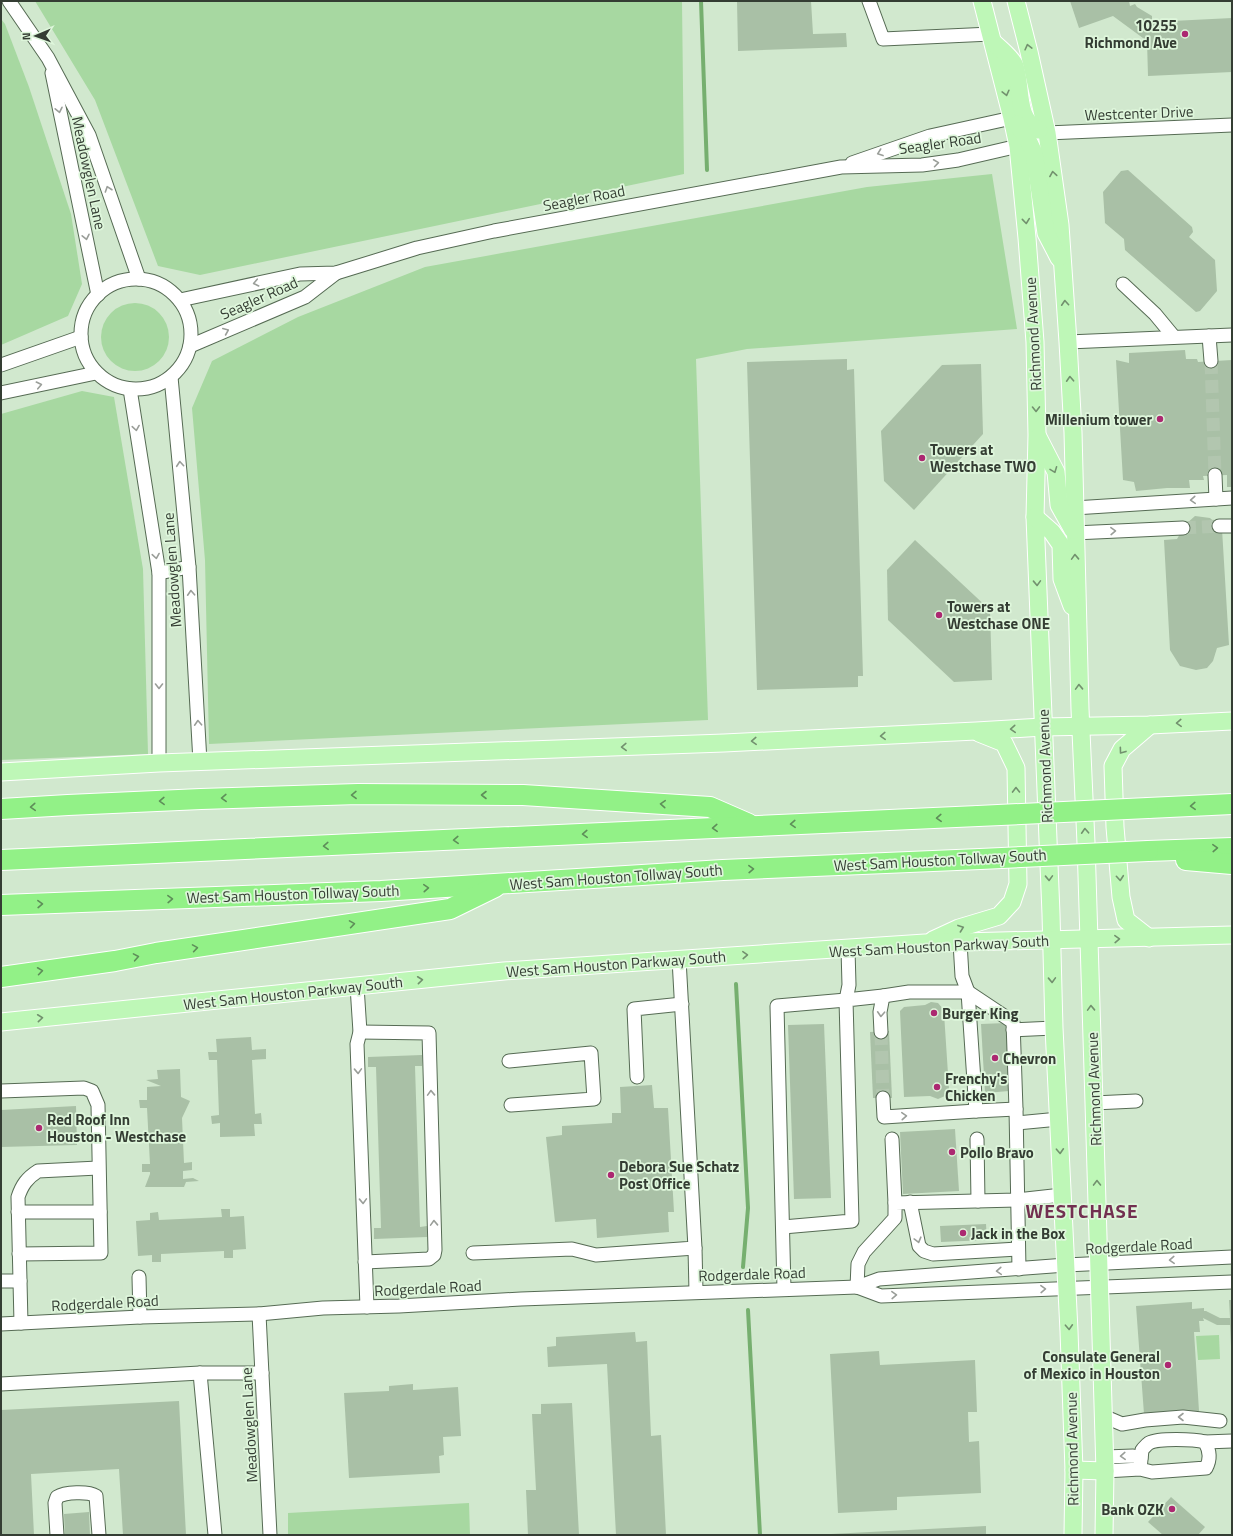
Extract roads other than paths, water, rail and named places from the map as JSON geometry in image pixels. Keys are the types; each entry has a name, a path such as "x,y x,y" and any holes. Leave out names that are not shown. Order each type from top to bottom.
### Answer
{"highway":[{"path":"1,809 186,800 350,795 523,795 710,807 754,826"},
{"path":"1,860 1232,804"},
{"path":"1148,854 1232,848"},
{"name":"West Sam Houston Tollway South","path":"1,905 381,891 723,870 1089,854 1148,854"},
{"path":"1148,854 1232,864"},
{"path":"1,977 115,961 156,953 450,909 502,884"}],"main road":[{"name":"Richmond Avenue","path":"982,1 1018,146 1035,342 1037,435 1035,517 1051,914 1050,941 1069,1331 1074,1470 1072,1535"},
{"name":"Richmond Avenue","path":"1016,1 1031,59 1047,133 1060,224 1068,342 1073,432 1074,533 1089,940 1105,1464 1104,1535"},
{"path":"992,38 1015,64 1024,117 1032,127 1047,133"},
{"path":"1012,118 1028,140 1034,153 1046,233 1062,264"},
{"path":"1037,435 1056,472 1059,505 1074,533"},
{"path":"1035,517 1052,532 1061,545 1062,579 1077,619"},
{"path":"1,772 158,763 724,743 1043,727 1150,725 1232,721"},
{"path":"1149,938 1126,920 1121,897 1116,835 1113,766 1122,749 1150,725"},
{"path":"925,944 959,928 999,916 1012,902 1018,884 1016,768 1004,743 976,731"},
{"name":"West Sam Houston Parkway South","path":"1,1022 504,971 960,942 1089,940 1232,935"},
{"path":"1074,1470 1105,1464"}],"street":[{"name":"Meadowglen Lane","path":"10,1 48,58 89,135 139,279"},
{"path":"869,1 883,39 992,38"},
{"name":"Meadowglen Lane","path":"48,58 98,295"},
{"name":"Seagler Road","path":"180,300 300,274 336,273 416,248 486,233 841,167 930,136 1012,118"},
{"name":"Westcenter Drive","path":"1047,133 1232,125"},
{"name":"Seagler Road","path":"841,167 922,165 958,160 1018,146"},
{"name":"Seagler Road","path":"190,346 305,297 336,273"},
{"path":"139,279 154,282 168,289 180,300 188,314 191,330 190,346 183,363 171,377 159,385 144,389 130,389 112,384 96,372 89,362 81,337 83,322 88,307 98,295 110,286 124,280 139,279"},
{"path":"1123,284 1155,314 1174,338"},
{"path":"1068,342 1232,335"},
{"path":"1210,336 1211,361"},
{"path":"1,365 81,337"},
{"path":"1,393 96,372"},
{"name":"Meadowglen Lane","path":"171,377 189,566 200,762"},
{"name":"Meadowglen Lane","path":"130,389 159,573 158,763"},
{"path":"1215,475 1216,499"},
{"path":"1074,508 1232,498"},
{"path":"1074,533 1183,528"},
{"path":"159,573 189,566"},
{"path":"960,942 962,976 968,992 976,1111"},
{"path":"783,1227 852,1220 846,1000 850,985 848,949"},
{"path":"679,959 695,1248 696,1292"},
{"path":"357,986 360,1032 357,1044 368,1307"},
{"path":"781,1289 783,1227 777,1006 846,1000 909,992 968,992 1012,1022 1017,1123 1019,1269"},
{"path":"881,1032 880,1012 883,996"},
{"path":"637,1077 634,1008 682,1004"},
{"path":"1013,1030 1054,1028"},
{"path":"360,1032 429,1033 435,1250 434,1255 429,1259 365,1262"},
{"path":"509,1061 592,1053 594,1099 511,1104"},
{"path":"1,1091 84,1088 92,1090 98,1105 98,1168 101,1253 19,1254"},
{"path":"884,1098 884,1117 1016,1109"},
{"path":"1094,1103 1136,1100"},
{"path":"1017,1123 1059,1119"},
{"path":"857,1287 858,1264 864,1252 895,1218 892,1139"},
{"path":"977,1140 978,1201"},
{"path":"21,1323 18,1197 21,1186 29,1176 38,1171 98,1168"},
{"path":"895,1203 1017,1200 1062,1195"},
{"path":"910,1202 919,1246 924,1251 933,1254 1018,1249"},
{"path":"18,1212 100,1212"},
{"path":"473,1253 572,1249 596,1255 695,1248"},
{"name":"Rodgerdale Road","path":"1,1324 140,1317 259,1314 323,1308 505,1300 857,1287 879,1279 1066,1265 1232,1257"},
{"path":"139,1277 140,1317"},
{"path":"1,1281 20,1281"},
{"name":"Rodgerdale Road","path":"857,1287 881,1296 1232,1282"},
{"name":"Meadowglen Lane","path":"259,1314 270,1535"},
{"path":"1,1384 200,1374 262,1373"},
{"path":"200,1374 215,1535"},
{"path":"1103,1416 1122,1424 1145,1420 1183,1417 1220,1420"},
{"path":"1140,1464 1142,1450 1149,1443 1174,1440 1197,1440 1205,1442 1232,1441"},
{"path":"1105,1464 1140,1464 1152,1472 1206,1468 1210,1453 1205,1442"},
{"path":"56,1535 55,1503 57,1497 62,1494 91,1493 96,1496 99,1535"}],"waterway":[{"path":"701,1 707,170"},
{"path":"736,984 748,1208 743,1267"},
{"path":"748,1310 760,1535"}],"tunnel":[{"path":"1211,361 1215,475"},
{"path":"1183,528 1219,526"},
{"path":"881,1032 883,1098"}],"place":[{"name":"10255 Richmond Ave","path":"1185,34"},
{"name":"Millenium tower","path":"1160,419"},
{"name":"Towers at Westchase TWO","path":"922,458"},
{"name":"Towers at Westchase ONE","path":"939,615"},
{"name":"Burger King","path":"934,1013"},
{"name":"Chevron","path":"995,1058"},
{"name":"Frenchy's Chicken","path":"937,1087"},
{"name":"Red Roof Inn Houston - Westchase","path":"39,1128"},
{"name":"Pollo Bravo","path":"952,1152"},
{"name":"Debora Sue Schatz Post Office","path":"611,1175"},
{"name":"Jack in the Box","path":"963,1233"},
{"name":"Consulate General of Mexico in Houston","path":"1168,1365"},
{"name":"Bank OZK","path":"1172,1509"}],"district":[{"name":"WESTCHASE","path":"1082,1210"}]}
